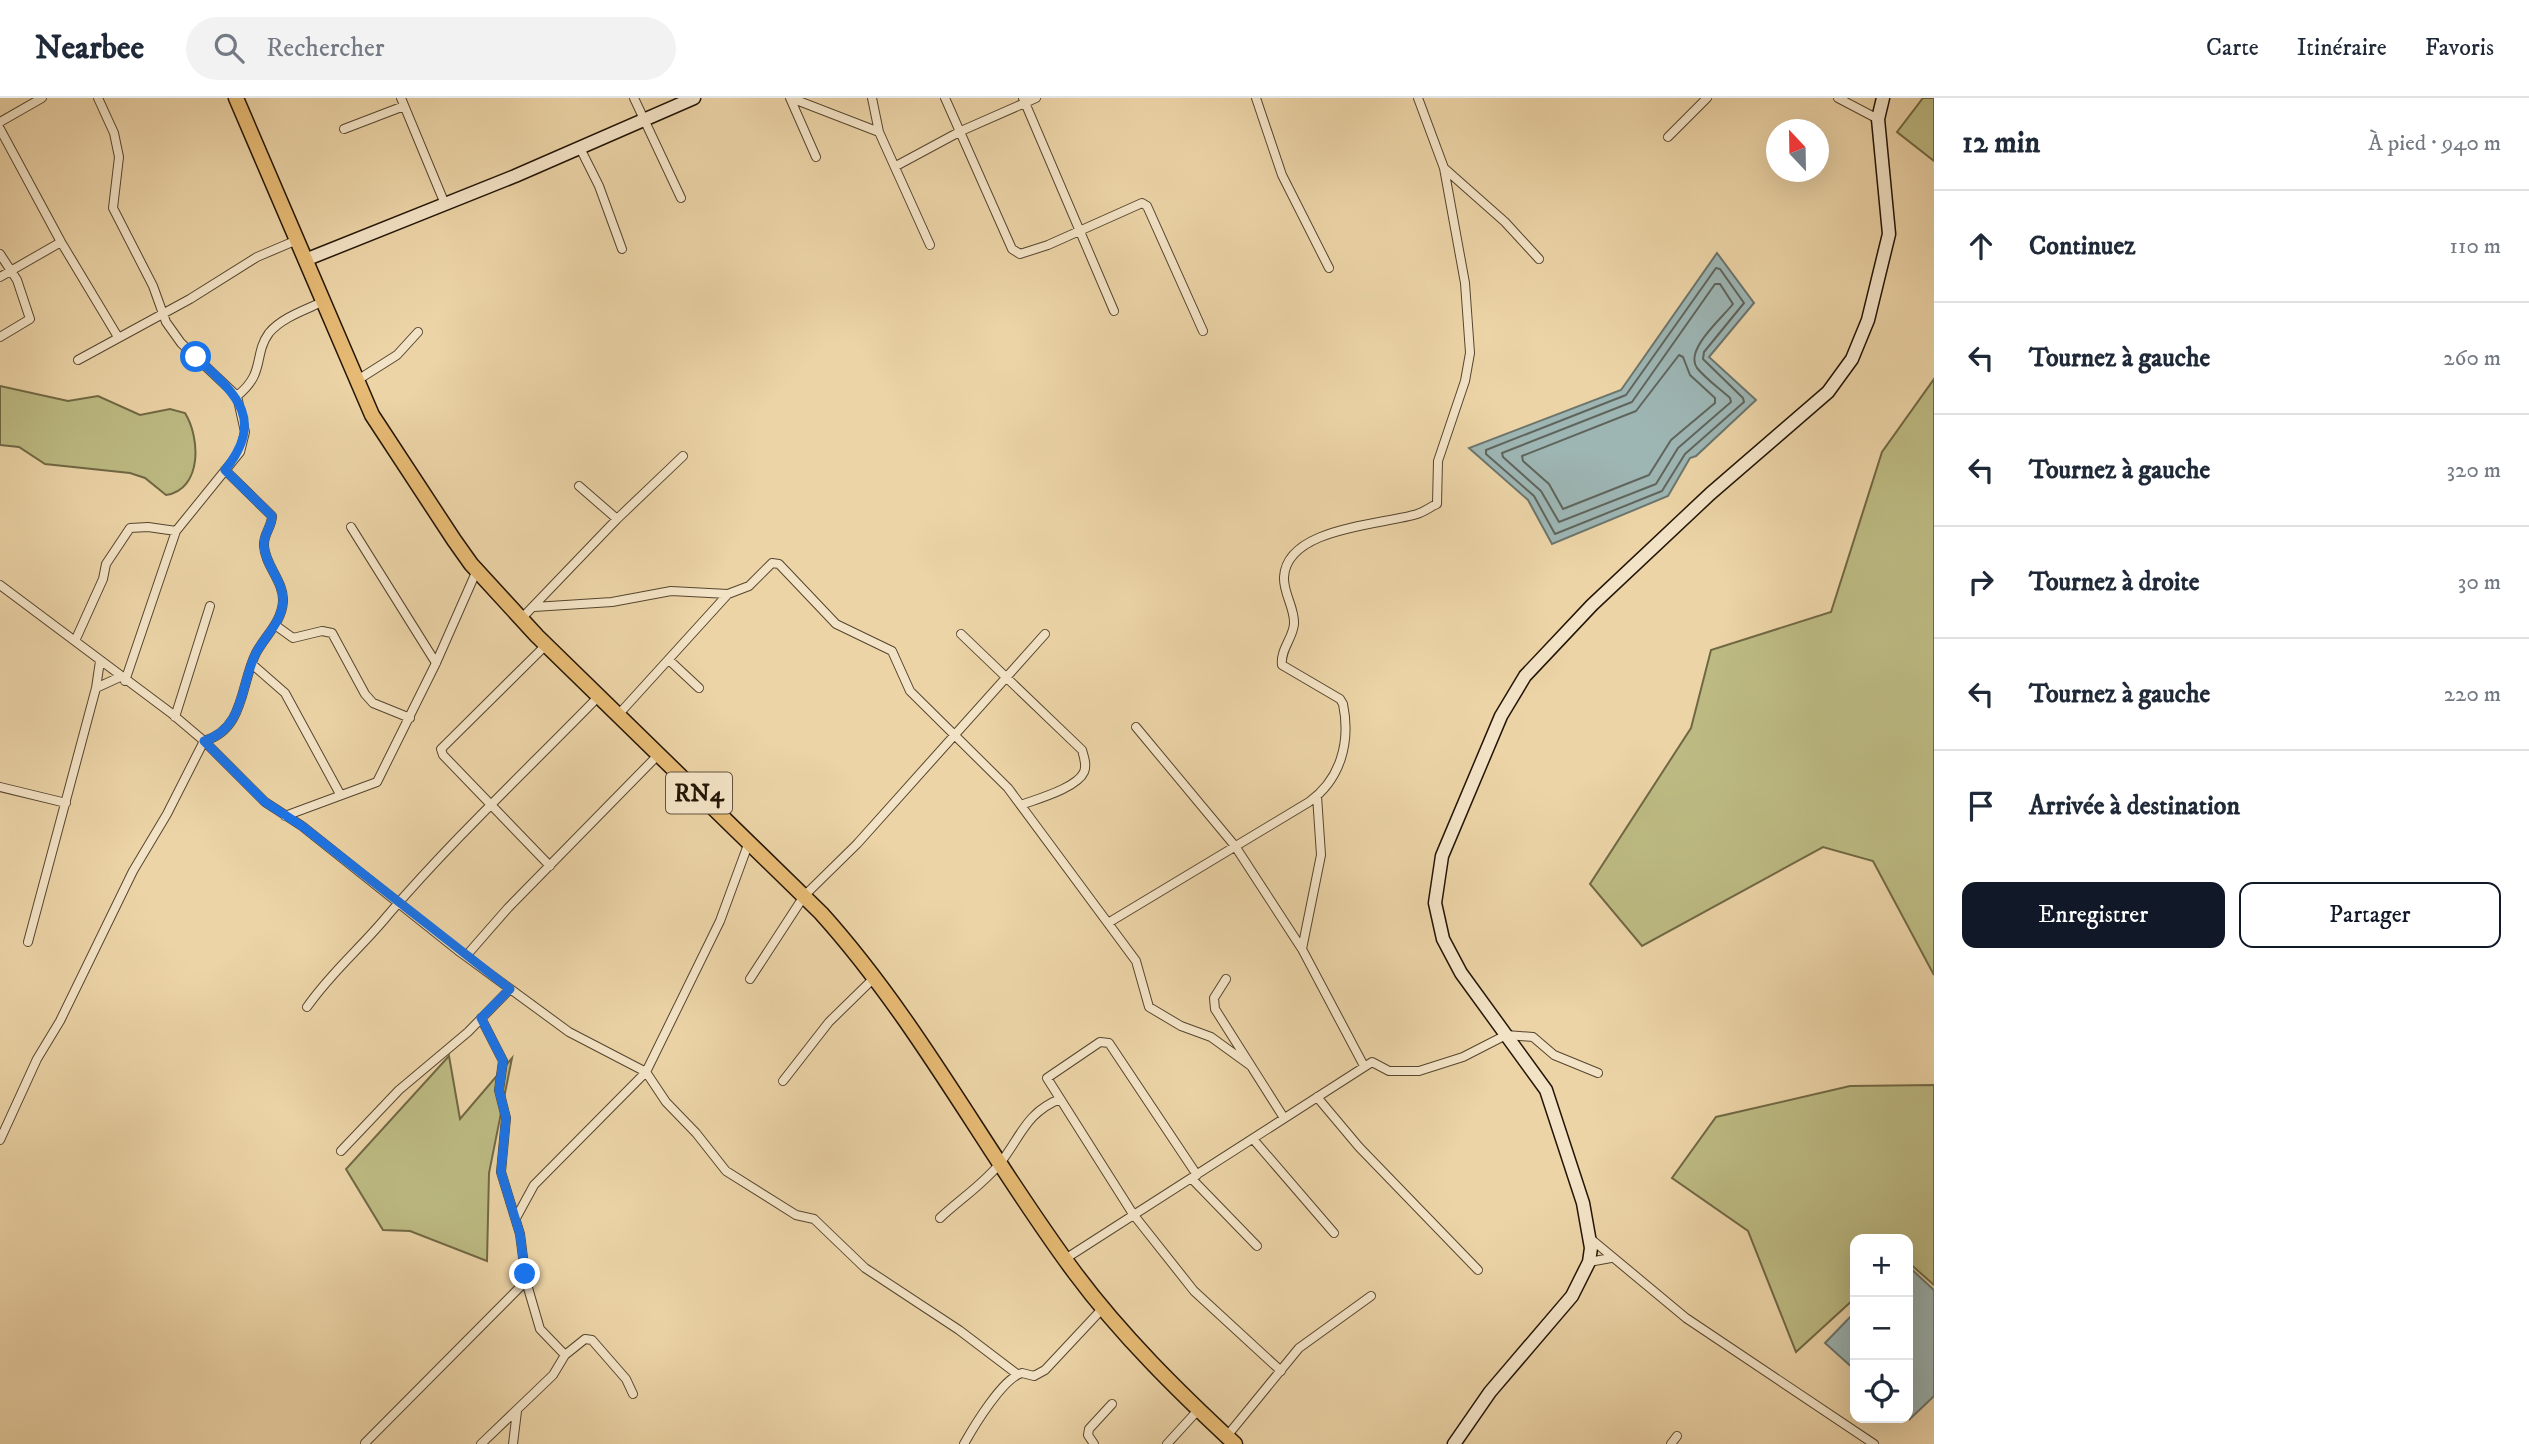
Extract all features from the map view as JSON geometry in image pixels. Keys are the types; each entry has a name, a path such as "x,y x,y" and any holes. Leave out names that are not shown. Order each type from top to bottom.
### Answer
{"highway":[{"name":"RN4","path":"236,98 372,415 419,490 477,570 546,645 804,896 851,946 1065,1259 1103,1308 1231,1440"}],"street":[{"path":"0,122 42,98"},
{"path":"98,98 114,133 119,157 113,208 171,332 237,396 245,432 240,452 176,531 123,679"},
{"path":"634,98 681,198"},
{"path":"305,260 580,148 694,98"},
{"path":"791,98 880,132"},
{"path":"791,98 817,157"},
{"path":"872,98 880,132 930,245"},
{"path":"945,98 1012,249 1020,254 1026,253 1136,204 1147,206 1203,331"},
{"path":"896,166 1024,100 1036,98"},
{"path":"1256,98 1282,175 1329,268"},
{"path":"1108,923 1317,796 1338,771 1344,710 1340,699 1282,665 1281,659 1294,626 1284,577 1286,566 1297,551 1320,535 1420,513 1437,504 1438,461 1465,382 1470,353 1465,284 1444,169 1418,98"},
{"path":"1668,137 1707,98"},
{"path":"1838,98 1878,120"},
{"path":"1454,1444 1490,1392 1572,1296 1588,1262 1591,1239 1583,1203 1549,1097 1536,1072 1461,973 1443,939 1436,915 1435,889 1442,856 1470,785 1508,703 1525,676 1592,605 1710,494 1828,392 1845,372 1868,320 1889,234 1878,120 1883,98"},
{"path":"1024,100 1114,311"},
{"path":"344,129 403,102 445,204"},
{"path":"0,129 61,242 118,337"},
{"path":"580,148 599,186 622,249"},
{"path":"1444,169 1505,222 1539,260"},
{"path":"78,360 190,299 257,257 297,240"},
{"path":"0,276 61,242"},
{"path":"0,254 17,280 30,319 0,337"},
{"path":"237,396 256,376 268,334 288,319 322,302"},
{"path":"356,381 397,355 418,332"},
{"path":"521,619 617,519 683,456"},
{"path":"0,1140 37,1059 60,1021 133,871 167,814 204,741 215,737 233,720 255,655 275,625 283,600 263,543 272,516 225,470"},
{"path":"579,486 617,519"},
{"path":"351,527 436,663"},
{"path":"75,641 103,579 106,564 130,528 176,531"},
{"path":"534,607 612,603 671,591 728,594 749,586 766,566 779,564 836,624 892,651 910,691 954,737 992,771 1021,805 1140,969 1149,1007 1181,1026 1211,1037 1251,1066"},
{"path":"285,816 377,782 436,663 477,570"},
{"path":"0,585 176,717 265,802 399,901 466,956 578,1038 646,1072 666,1102 696,1133 726,1171 796,1215 814,1219 865,1268 959,1330 1017,1374 1034,1376 1045,1370 1103,1308"},
{"path":"618,715 728,594"},
{"path":"176,717 210,606"},
{"path":"275,625 293,638 322,631 332,633 365,694 382,707 410,718"},
{"path":"961,634 1082,750 1085,760 1083,774 1078,779 1054,793 1021,805"},
{"path":"750,979 804,896 857,844 1045,634"},
{"path":"546,645 440,749 491,807 550,866"},
{"path":"669,660 699,688"},
{"path":"28,942 96,688 100,661"},
{"path":"253,665 285,693 340,794"},
{"path":"96,688 123,679"},
{"path":"307,1007 341,963 443,852 491,807 599,696"},
{"path":"1136,727 1235,846 1302,949 1364,1066"},
{"path":"466,956 659,754"},
{"path":"0,787 66,803"},
{"path":"1302,949 1321,855 1317,796"},
{"path":"516,1218 534,1185 646,1072 720,921 749,842"},
{"path":"783,1081 813,1041 874,977"},
{"path":"1226,979 1214,998 1215,1009 1284,1118"},
{"path":"341,1151 398,1090 468,1032 510,989"},
{"path":"481,1018 503,1061 499,1090 506,1118 501,1172 516,1218 526,1281 540,1329 565,1355"},
{"path":"1065,1259 1364,1066 1375,1062 1390,1071 1419,1071 1452,1062 1506,1035 1533,1037 1554,1055 1598,1073"},
{"path":"1257,1247 1195,1177 1109,1042 1100,1042 1047,1078 1090,1142 1133,1214 1194,1290 1281,1371"},
{"path":"1317,1097 1359,1147 1478,1270"},
{"path":"940,1218 1001,1163 1025,1123 1042,1108 1060,1099"},
{"path":"1253,1139 1334,1233"},
{"path":"1591,1239 1686,1318 1874,1444"},
{"path":"1588,1262 1611,1258"},
{"path":"365,1443 526,1281"},
{"path":"1231,1440 1300,1348 1371,1296"},
{"path":"481,1444 553,1375 565,1355 586,1339 592,1340 626,1379 633,1394"},
{"path":"964,1444 979,1419 1017,1374"},
{"path":"1094,1444 1088,1435 1089,1429 1112,1404"},
{"path":"1167,1444 1199,1409"},
{"path":"513,1444 517,1411"},
{"path":"1671,1444 1677,1436"}],"shaded area":[{"path":"1923,98 1934,98 1934,161 1897,132"},
{"path":"1934,379 1934,975 1873,861 1823,847 1642,946 1590,884 1691,728 1711,650 1831,612 1882,452"},
{"path":"0,386 68,401 98,396 140,415 170,409 185,413 194,435 195,461 192,473 187,483 178,491 166,495 145,478 130,473 45,464 19,447 0,445"},
{"path":"449,1056 460,1119 512,1058 489,1173 487,1261 410,1231 383,1230 346,1169"},
{"path":"1934,1085 1934,1285 1913,1266 1913,1234 1850,1234 1850,1303 1796,1352 1748,1231 1672,1178 1716,1117 1850,1086"}],"water":[{"path":"1717,253 1754,303 1709,357 1756,400 1696,456 1690,458 1668,496 1552,544 1528,500 1469,448 1621,390"},
{"path":"1913,1271 1934,1290 1934,1396 1913,1416"},
{"path":"1850,1317 1850,1366 1825,1343"}],"route":[{"path":"196,357 237,396 245,432 244,442 240,452 225,470 272,516 272,523 263,543 283,600 275,625 255,655 233,720 215,737 204,741 265,802 302,826 510,989 481,1018 503,1061 499,1090 506,1118 501,1172 520,1234 525,1274"}]}
